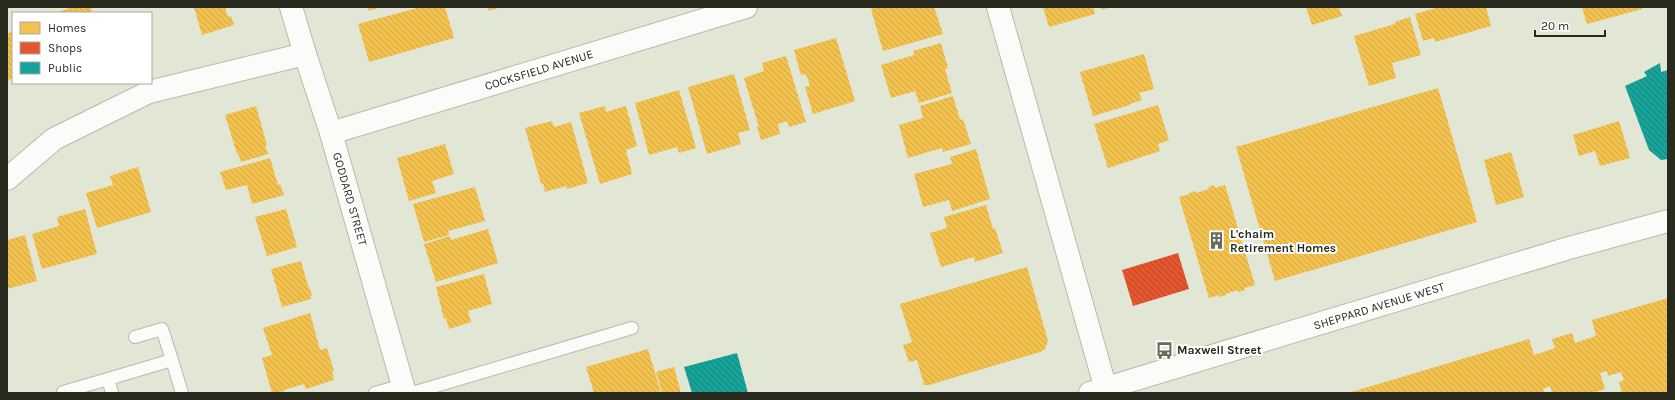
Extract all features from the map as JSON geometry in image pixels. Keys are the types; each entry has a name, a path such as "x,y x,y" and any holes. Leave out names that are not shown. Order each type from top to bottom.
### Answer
{"street":[{"name":"GODDARD STREET","path":"291,7 304,54 331,133 407,390"},
{"name":"COCKSFIELD AVENUE","path":"331,133 746,7"},
{"path":"998,7 1101,391"},
{"path":"7,179 54,138 149,92 304,54"},
{"name":"SHEPPARD AVENUE WEST","path":"1101,391 1570,248 1668,221"}],"lane":[{"path":"374,393 407,390 632,328"},
{"path":"135,337 162,330 182,393"},
{"path":"63,392 172,360"},
{"path":"108,379 112,393"}],"building: Homes":[{"path":"73,7 91,7 92,12 58,12"},
{"path":"194,7 225,7 228,17 231,16 234,25 202,35"},
{"path":"368,7 381,7 369,11"},
{"path":"421,7 445,7 454,38 369,62 358,24"},
{"path":"488,7 501,7 489,11"},
{"path":"877,7 934,7 943,34 883,51 871,9"},
{"path":"1043,7 1093,7 1095,14 1049,27"},
{"path":"1101,7 1111,7 1102,10"},
{"path":"1306,7 1339,7 1342,16 1312,25"},
{"path":"1440,7 1486,7 1491,26 1435,42 1434,38 1423,41 1415,14"},
{"path":"1582,7 1641,7 1642,9 1587,24"},
{"path":"1410,17 1421,55 1392,63 1396,78 1369,86 1354,36 1395,24 1395,22"},
{"path":"12,32 12,78 7,81 7,34"},
{"path":"836,38 855,101 813,114 805,87 810,86 806,74 801,75 794,50"},
{"path":"941,43 948,68 945,69 952,93 919,103 915,91 891,98 881,65 914,55 913,51"},
{"path":"1144,54 1154,89 1139,93 1142,100 1093,116 1080,72"},
{"path":"786,56 806,122 789,127 787,121 778,124 780,134 761,140 757,127 759,127 744,78 764,71 762,63"},
{"path":"734,74 750,130 738,133 741,144 707,154 688,87"},
{"path":"1438,88 1477,222 1275,281 1236,147"},
{"path":"679,90 696,148 679,153 677,147 649,155 635,103"},
{"path":"953,96 960,120 963,119 971,144 943,152 942,148 908,158 899,125 923,118 920,106"},
{"path":"1158,105 1169,140 1158,144 1160,151 1108,168 1094,124"},
{"path":"256,106 267,145 265,145 268,154 241,162 238,153 237,154 225,115"},
{"path":"605,106 606,112 626,106 637,146 626,150 632,174 600,184 579,113"},
{"path":"552,121 554,127 571,122 588,183 567,189 566,186 545,192 543,183 541,184 525,128"},
{"path":"1619,121 1630,158 1600,166 1595,151 1579,156 1573,135"},
{"path":"445,144 454,174 432,181 436,193 409,201 397,158"},
{"path":"976,149 990,199 952,211 949,200 923,207 914,174 952,164 950,157"},
{"path":"1511,152 1524,197 1496,205 1484,160"},
{"path":"270,158 278,185 280,184 284,195 252,204 247,185 226,190 220,172"},
{"path":"138,167 151,212 97,228 86,193 113,185 110,176"},
{"name":"L'chaim Retirement Homes","path":"1214,185 1215,188 1225,185 1255,285 1244,288 1245,290 1239,292 1238,290 1220,297 1219,295 1209,298 1179,197 1195,191 1196,193 1209,189 1208,187"},
{"path":"475,187 485,221 448,231 449,235 424,242 413,204"},
{"path":"986,205 993,229 995,228 1003,253 975,262 974,257 941,267 930,233 947,228 944,217"},
{"path":"85,209 97,254 42,269 32,234 59,226 57,217"},
{"path":"286,209 297,247 267,256 255,217"},
{"path":"488,229 498,263 436,282 424,244 450,236 451,240"},
{"path":"25,235 37,281 7,289 7,240"},
{"path":"301,261 309,289 310,288 312,296 310,296 311,299 282,307 271,269"},
{"path":"1027,267 1048,341 1045,349 1040,352 929,385 924,385 917,360 909,362 903,345 912,342 900,304"},
{"path":"484,274 492,304 468,311 471,322 449,329 446,318 444,319 436,287"},
{"path":"1668,298 1668,393 1622,393 1619,382 1624,380 1621,372 1608,376 1607,371 1600,373 1605,389 1592,393 1552,393 1550,386 1543,389 1544,393 1348,393 1529,339 1534,355 1555,348 1552,339 1572,333 1575,343 1596,336 1592,320"},
{"path":"310,313 320,350 327,348 334,371 332,372 334,380 306,389 304,384 284,390 285,391 272,393 262,358 272,355 263,328"},
{"path":"648,349 661,393 594,393 586,367"},
{"path":"674,367 681,393 662,393 656,372"}],"building: Shops":[{"path":"1178,253 1189,289 1133,306 1122,270"}],"building: Public":[{"path":"1660,63 1661,72 1668,70 1668,159 1661,160 1649,150 1625,86 1647,76 1644,72"},
{"path":"737,353 748,393 692,393 684,367"}],"place":[{"name":"L'chaim Retirement Homes","path":"1217,241"},
{"name":"Maxwell Street","path":"1164,350"}]}
